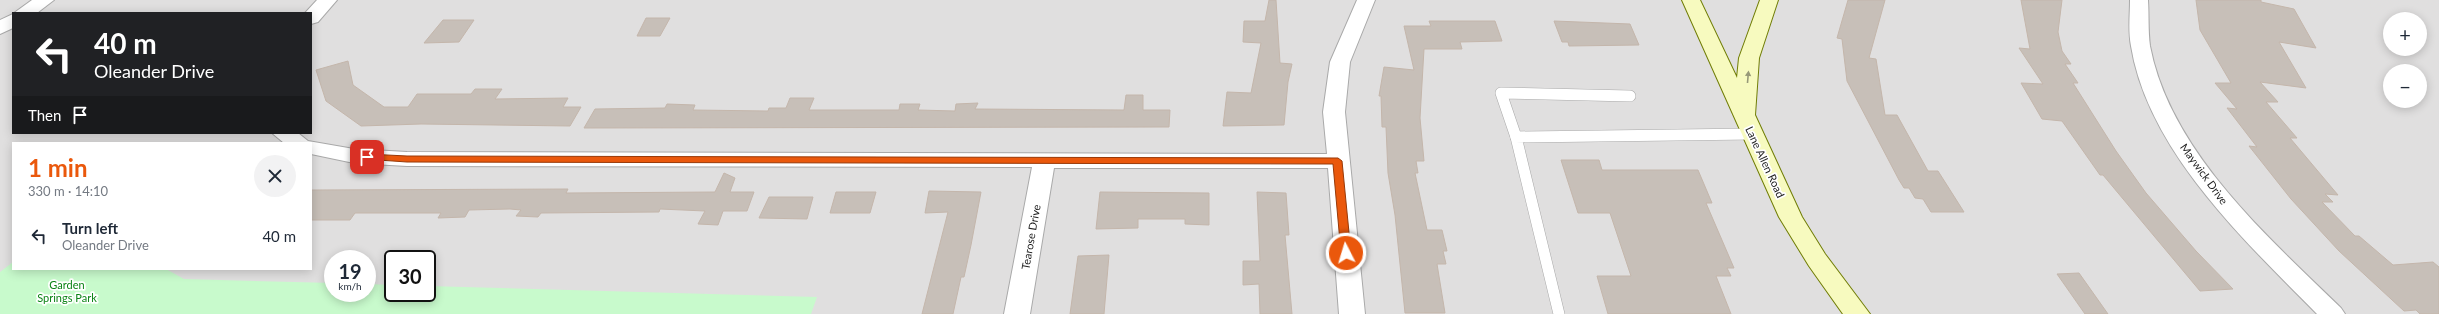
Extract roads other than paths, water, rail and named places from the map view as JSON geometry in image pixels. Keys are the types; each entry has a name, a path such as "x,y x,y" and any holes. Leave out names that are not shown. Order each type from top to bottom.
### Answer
{"main road":[{"name":"Lane Allen Road","path":"1691,0 1792,217 1817,260 1857,314"},
{"path":"1748,125 1749,58 1769,0"}],"street":[{"path":"26,12 45,0"},
{"path":"312,17 328,0"},
{"path":"1352,314 1334,112 1340,62 1348,37 1366,0"},
{"name":"Maywick Drive","path":"2139,0 2138,38 2143,60 2162,111 2182,146 2231,212 2332,314"},
{"path":"0,28 12,21"},
{"path":"285,134 297,142"},
{"path":"312,147 354,156 407,159 1338,161"},
{"name":"Tearose Drive","path":"1017,314 1044,160"}],"lane":[{"path":"1559,314 1516,137 1501,94 1630,96"},
{"path":"1516,137 1748,125"}],"park label":[{"name":"Garden Springs Park","path":"67,291"}]}
